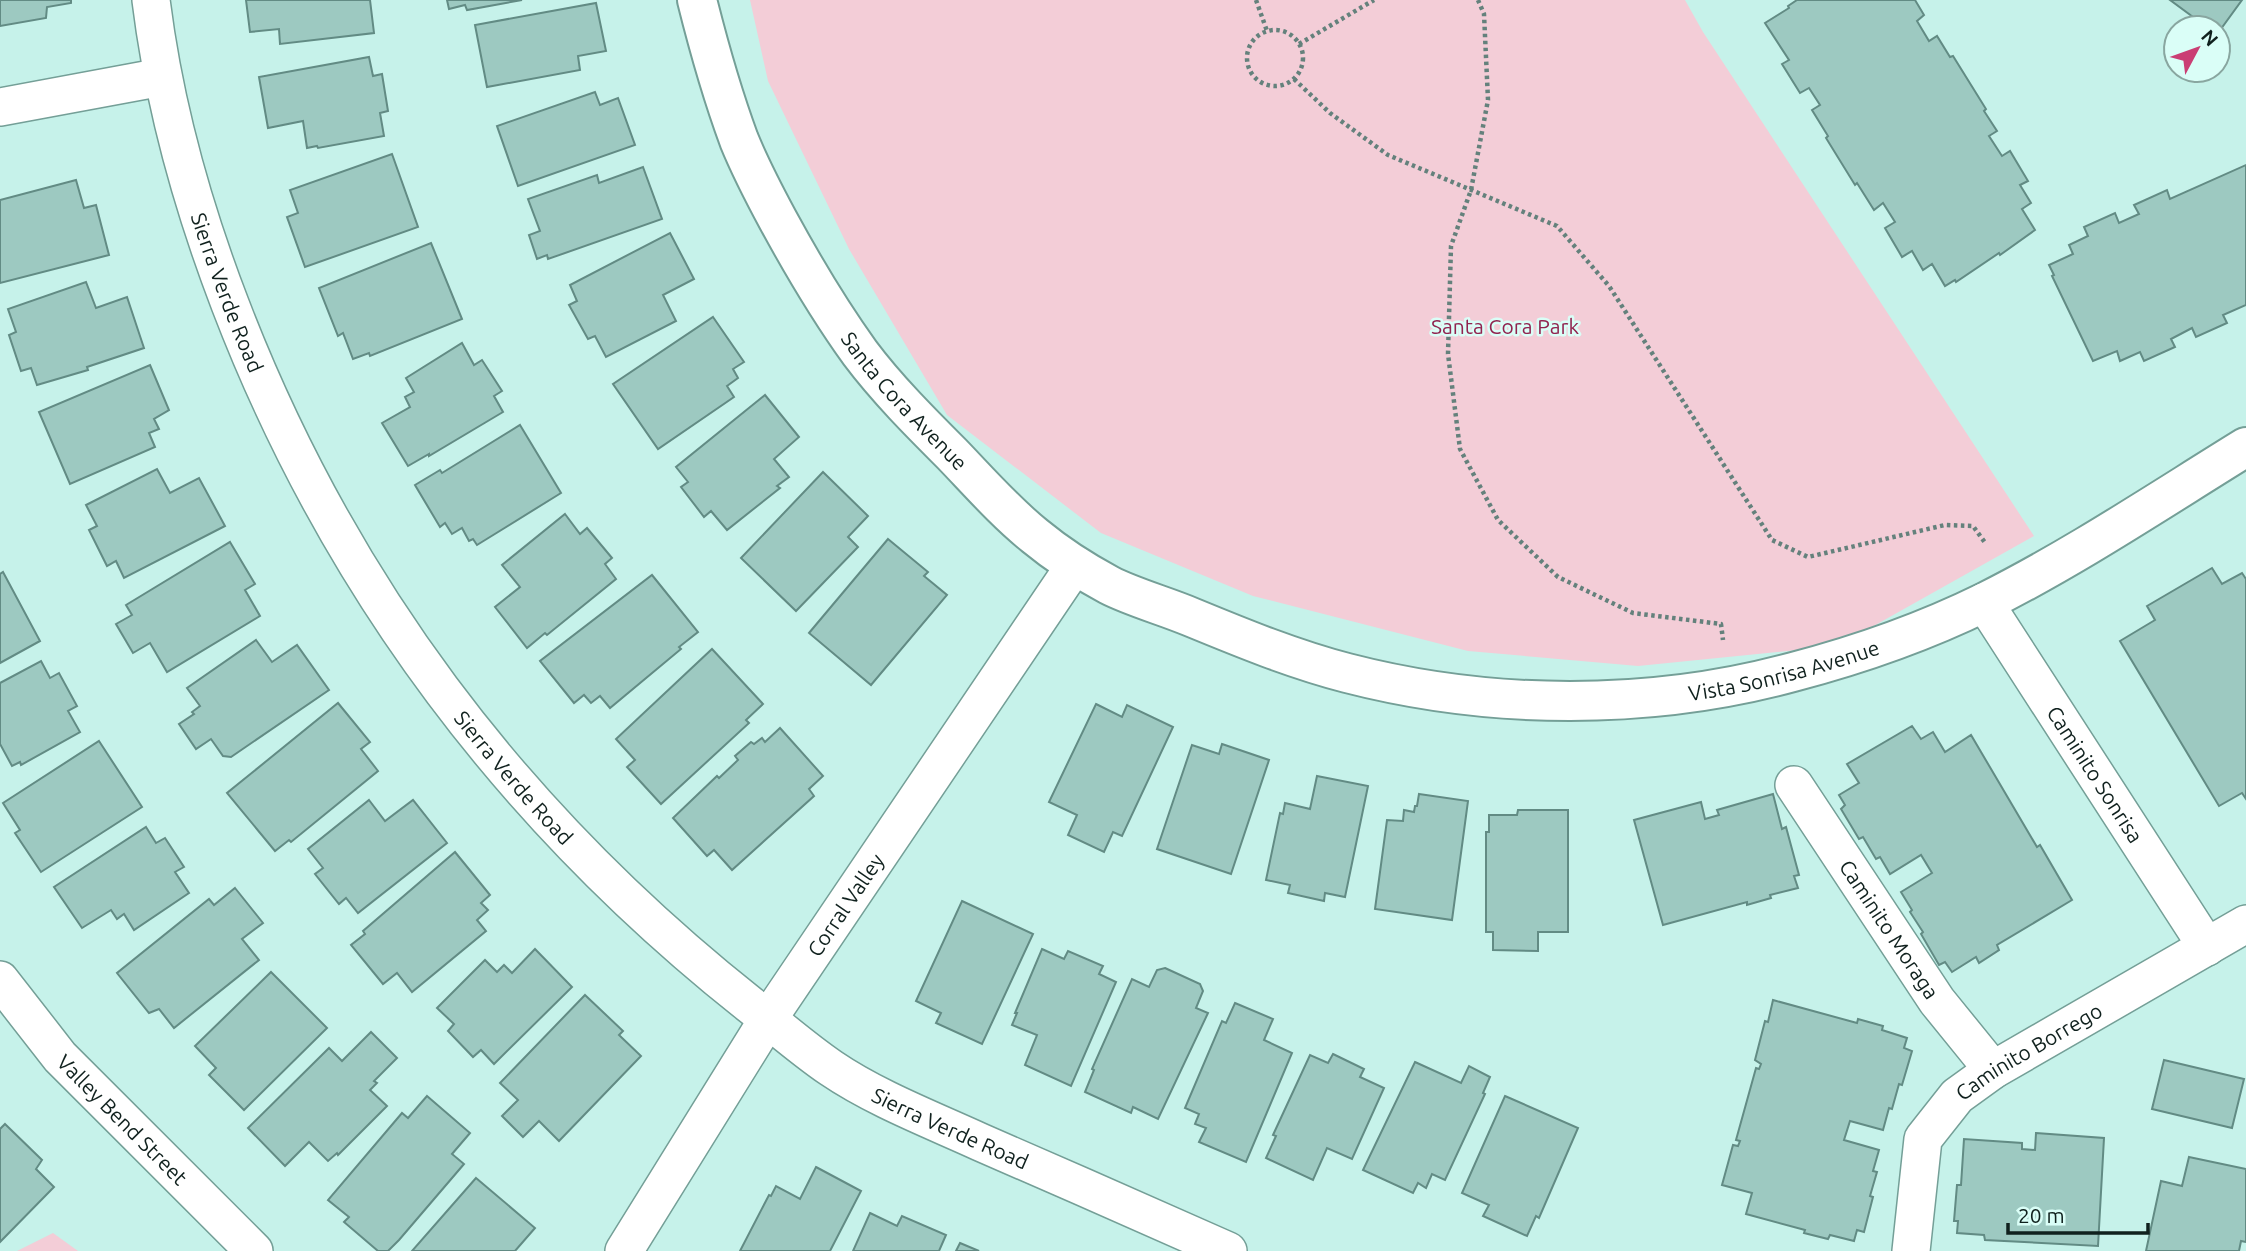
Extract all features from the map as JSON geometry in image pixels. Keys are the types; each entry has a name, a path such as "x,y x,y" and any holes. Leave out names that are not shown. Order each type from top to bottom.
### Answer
{"street":[{"name":"Sierra Verde Road","path":"151,0 162,77 198,214 248,351 313,490 392,622 477,737 554,825 626,899 696,961 833,1070 919,1115 1228,1251"},
{"name":"Santa Cora Avenue","path":"697,0 716,75 741,146 809,278 861,355 911,413 1018,522 1075,565 1113,587 1275,652"},
{"path":"0,107 162,77"},
{"name":"Vista Sonrisa Avenue","path":"1275,652 1348,674 1423,689 1498,698 1548,700 1649,697 1719,688 1788,674 1856,654 1984,602 2067,557 2246,447"},
{"name":"Corral Valley","path":"624,1251 768,1019 1075,565"},
{"name":"Caminito Sonrisa","path":"1984,602 2207,947"},
{"name":"Caminito Moraga","path":"1794,785 1937,1001 1993,1070"},
{"name":"Caminito Borrego","path":"1911,1251 1923,1139 1957,1096 1993,1070 2246,924"},
{"name":"Valley Bend Street","path":"0,980 60,1057 254,1251"}],"path":[{"path":"1256,0 1267,31"},
{"path":"1299,44 1374,0"},
{"path":"1478,0 1484,14 1488,100 1471,190 1451,246 1448,354 1460,449 1497,520 1558,577 1633,613 1721,624 1723,640"},
{"path":"1267,31 1286,32 1294,37 1303,53 1303,63 1294,79 1277,87 1259,82 1248,68 1247,49 1258,35 1267,31"},
{"path":"1294,79 1330,113 1388,155 1557,226 1609,286 1772,540 1808,558 1945,525 1973,526 1986,544"}],"green space":[{"name":"Santa Cora Park","path":"750,0 1685,0 1703,32 2034,536 1838,646 1638,666 1468,651 1253,596 1101,533 947,415 849,249 768,81"},
{"path":"53,1233 78,1251 17,1251"}],"building":[{"path":"0,0 71,0 71,3 47,7 46,18 0,26"},
{"path":"246,0 370,0 374,33 280,44 279,29 250,32"},
{"path":"447,0 522,0 467,10 465,5 449,9"},
{"path":"1797,0 1915,0 1924,15 1917,21 1929,41 1937,36 1950,57 1953,56 1997,131 1989,136 2002,156 2010,151 2028,181 2020,185 2031,203 2022,209 2035,230 2000,255 1999,253 1956,282 1955,280 1945,286 1932,264 1923,270 1912,251 1902,257 1885,228 1895,222 1883,203 1874,210 1857,183 1855,185 1812,110 1820,105 1809,88 1800,93 1782,64 1789,60 1765,23"},
{"path":"2170,0 2242,0 2232,14 2189,14"},
{"path":"596,3 606,51 578,56 580,70 487,87 475,25"},
{"path":"369,57 373,76 382,74 388,111 380,113 384,136 307,148 303,121 268,128 259,77"},
{"path":"595,92 600,105 618,98 635,145 518,186 497,126"},
{"path":"392,154 418,227 305,267 287,217 298,213 290,190"},
{"path":"2246,165 2246,305 2223,315 2227,323 2196,337 2192,328 2171,339 2175,347 2144,361 2140,352 2120,361 2117,351 2093,361 2049,265 2073,254 2069,245 2088,236 2084,227 2115,213 2119,223 2139,214 2134,205 2167,190 2170,199"},
{"path":"643,167 662,219 548,259 547,255 537,259 529,235 540,231 528,199 597,175 599,183"},
{"path":"76,180 84,208 96,205 109,255 0,283 0,200"},
{"path":"670,233 694,279 663,295 676,321 606,357 595,336 588,339 569,305 577,301 570,285"},
{"path":"431,243 462,319 370,356 369,353 353,359 343,333 338,336 319,288"},
{"path":"86,282 96,308 127,297 144,348 87,367 88,370 37,385 31,368 21,371 9,335 16,332 8,309"},
{"path":"713,317 744,362 733,369 738,378 727,386 734,397 658,449 613,384"},
{"path":"462,343 474,365 482,360 502,391 494,396 503,412 408,466 382,423 410,407 405,397 414,392 406,378"},
{"path":"150,365 169,410 154,419 159,429 149,433 155,447 70,484 39,412"},
{"path":"765,395 799,437 774,459 789,477 777,486 780,488 727,530 711,511 704,517 681,487 688,482 676,467"},
{"path":"520,425 561,493 477,545 473,539 469,541 462,528 452,534 445,523 440,527 415,485 440,470 442,473"},
{"path":"157,469 170,493 199,478 225,526 124,578 116,561 107,566 89,530 97,526 86,505"},
{"path":"823,472 868,516 848,537 858,547 796,611 741,558"},
{"path":"565,514 580,534 587,528 612,558 605,564 616,579 527,648 495,607 520,587 502,565"},
{"path":"888,539 928,572 924,576 947,595 871,685 809,633"},
{"path":"230,542 255,584 245,590 260,616 167,672 150,643 133,653 116,624 132,615 126,605"},
{"path":"2212,568 2222,584 2242,573 2246,579 2246,799 2242,793 2219,806 2120,641 2155,620 2147,606"},
{"path":"3,572 40,641 0,663 0,574"},
{"path":"652,575 698,632 610,708 600,696 591,703 584,695 574,703 540,661"},
{"path":"256,640 272,662 297,645 329,690 231,757 223,756 211,739 196,749 179,724 194,714 192,712 200,706 187,688"},
{"path":"712,649 763,704 746,720 749,723 661,804 627,767 635,760 616,739"},
{"path":"41,661 50,678 59,673 77,706 68,711 80,732 21,765 20,762 12,766 0,744 0,683"},
{"path":"338,703 370,742 361,749 378,771 291,842 289,840 275,851 227,793"},
{"path":"1096,704 1122,717 1127,705 1173,727 1122,836 1113,832 1104,852 1068,835 1077,815 1049,802"},
{"path":"1912,726 1921,739 1933,732 1945,752 1971,735 2037,847 2040,845 2072,900 1997,945 1999,950 1979,963 1976,957 1952,972 1945,962 1939,965 1901,892 1932,873 1921,855 1890,874 1880,857 1876,859 1863,837 1859,839 1841,809 1845,805 1839,795 1859,783 1847,764"},
{"path":"780,728 823,776 809,789 814,796 732,870 714,850 707,856 673,818 738,760 735,756 751,742 754,744 762,738 765,742"},
{"path":"99,741 142,807 41,872 15,833 20,830 3,803"},
{"path":"1222,744 1269,760 1231,874 1157,849 1192,745 1219,754"},
{"path":"1317,776 1368,786 1345,897 1325,893 1324,901 1288,893 1290,885 1266,880 1280,813 1283,814 1285,803 1310,809"},
{"path":"1419,794 1468,801 1452,920 1375,909 1387,820 1403,821 1404,810 1414,812"},
{"path":"1773,794 1782,829 1786,827 1799,875 1794,876 1798,888 1770,895 1771,898 1747,905 1747,902 1663,925 1634,820 1701,802 1705,819 1719,815 1717,810"},
{"path":"369,800 385,821 413,800 447,843 358,913 346,898 339,904 315,874 323,868 308,849"},
{"path":"1518,810 1568,810 1568,932 1538,932 1538,951 1493,950 1493,932 1486,932 1486,832 1489,832 1489,815 1517,815"},
{"path":"146,827 156,843 165,838 184,867 175,872 189,893 134,930 124,914 117,919 111,910 82,928 54,887"},
{"path":"455,852 490,895 481,903 488,910 477,920 486,931 412,992 397,973 383,984 351,945 365,934 363,931"},
{"path":"235,888 263,923 242,939 259,960 174,1028 159,1009 149,1013 117,973 209,899 214,905"},
{"path":"962,901 1033,934 982,1044 936,1023 941,1013 916,1001"},
{"path":"535,949 572,987 494,1064 481,1050 473,1057 448,1031 454,1024 437,1008 485,960 497,972 504,965 512,973"},
{"path":"1042,949 1064,959 1068,951 1103,966 1099,974 1116,982 1071,1086 1025,1065 1037,1035 1012,1025"},
{"path":"1165,968 1200,984 1203,991 1196,1008 1208,1013 1158,1119 1133,1107 1131,1113 1085,1092 1094,1070 1092,1069 1132,979 1149,987 1157,970"},
{"path":"271,972 327,1028 244,1110 209,1075 216,1068 195,1046"},
{"path":"585,995 623,1031 619,1035 641,1056 559,1141 539,1121 523,1137 502,1116 518,1100 500,1083"},
{"path":"1773,1000 1857,1023 1858,1019 1883,1026 1882,1030 1907,1038 1904,1048 1912,1051 1902,1085 1899,1084 1883,1130 1850,1121 1844,1140 1879,1150 1873,1171 1877,1172 1870,1196 1873,1197 1864,1232 1857,1230 1854,1241 1830,1235 1828,1239 1804,1233 1805,1230 1746,1214 1752,1193 1722,1185 1733,1145 1738,1146 1740,1141 1736,1140 1756,1068 1759,1069 1761,1064 1755,1060"},
{"path":"1235,1003 1273,1019 1264,1040 1292,1053 1246,1162 1199,1142 1206,1128 1195,1124 1199,1114 1185,1108 1222,1021 1226,1023"},
{"path":"371,1032 397,1058 374,1081 377,1083 370,1090 387,1106 338,1155 337,1153 328,1161 309,1142 285,1166 248,1128 329,1048 342,1061"},
{"path":"1333,1054 1364,1069 1360,1077 1384,1088 1352,1159 1327,1148 1313,1180 1266,1158 1276,1136 1273,1135 1310,1055 1328,1063"},
{"path":"2164,1060 2244,1079 2232,1128 2152,1109"},
{"path":"1415,1062 1461,1083 1469,1066 1490,1077 1483,1093 1485,1094 1445,1180 1432,1174 1426,1188 1418,1183 1413,1193 1363,1170"},
{"path":"427,1096 470,1133 452,1154 464,1164 399,1240 388,1251 378,1251 344,1222 349,1217 328,1200 402,1113 408,1118"},
{"path":"1505,1096 1578,1128 1539,1218 1536,1216 1527,1236 1483,1216 1489,1205 1462,1193"},
{"path":"5,1124 42,1160 36,1169 54,1187 0,1242 0,1129"},
{"path":"2036,1133 2104,1138 2098,1246 1985,1240 1984,1235 1957,1233 1958,1221 1954,1221 1957,1185 1961,1185 1964,1139 2022,1143 2022,1149 2035,1150"},
{"path":"2189,1157 2246,1169 2246,1242 2241,1241 2239,1251 2146,1251 2161,1181 2182,1186"},
{"path":"816,1167 861,1191 830,1251 740,1251 776,1186 800,1199"},
{"path":"476,1178 535,1228 515,1251 412,1251"},
{"path":"870,1213 897,1226 902,1216 946,1235 939,1251 853,1251"},
{"path":"960,1243 979,1251 956,1251"}]}
